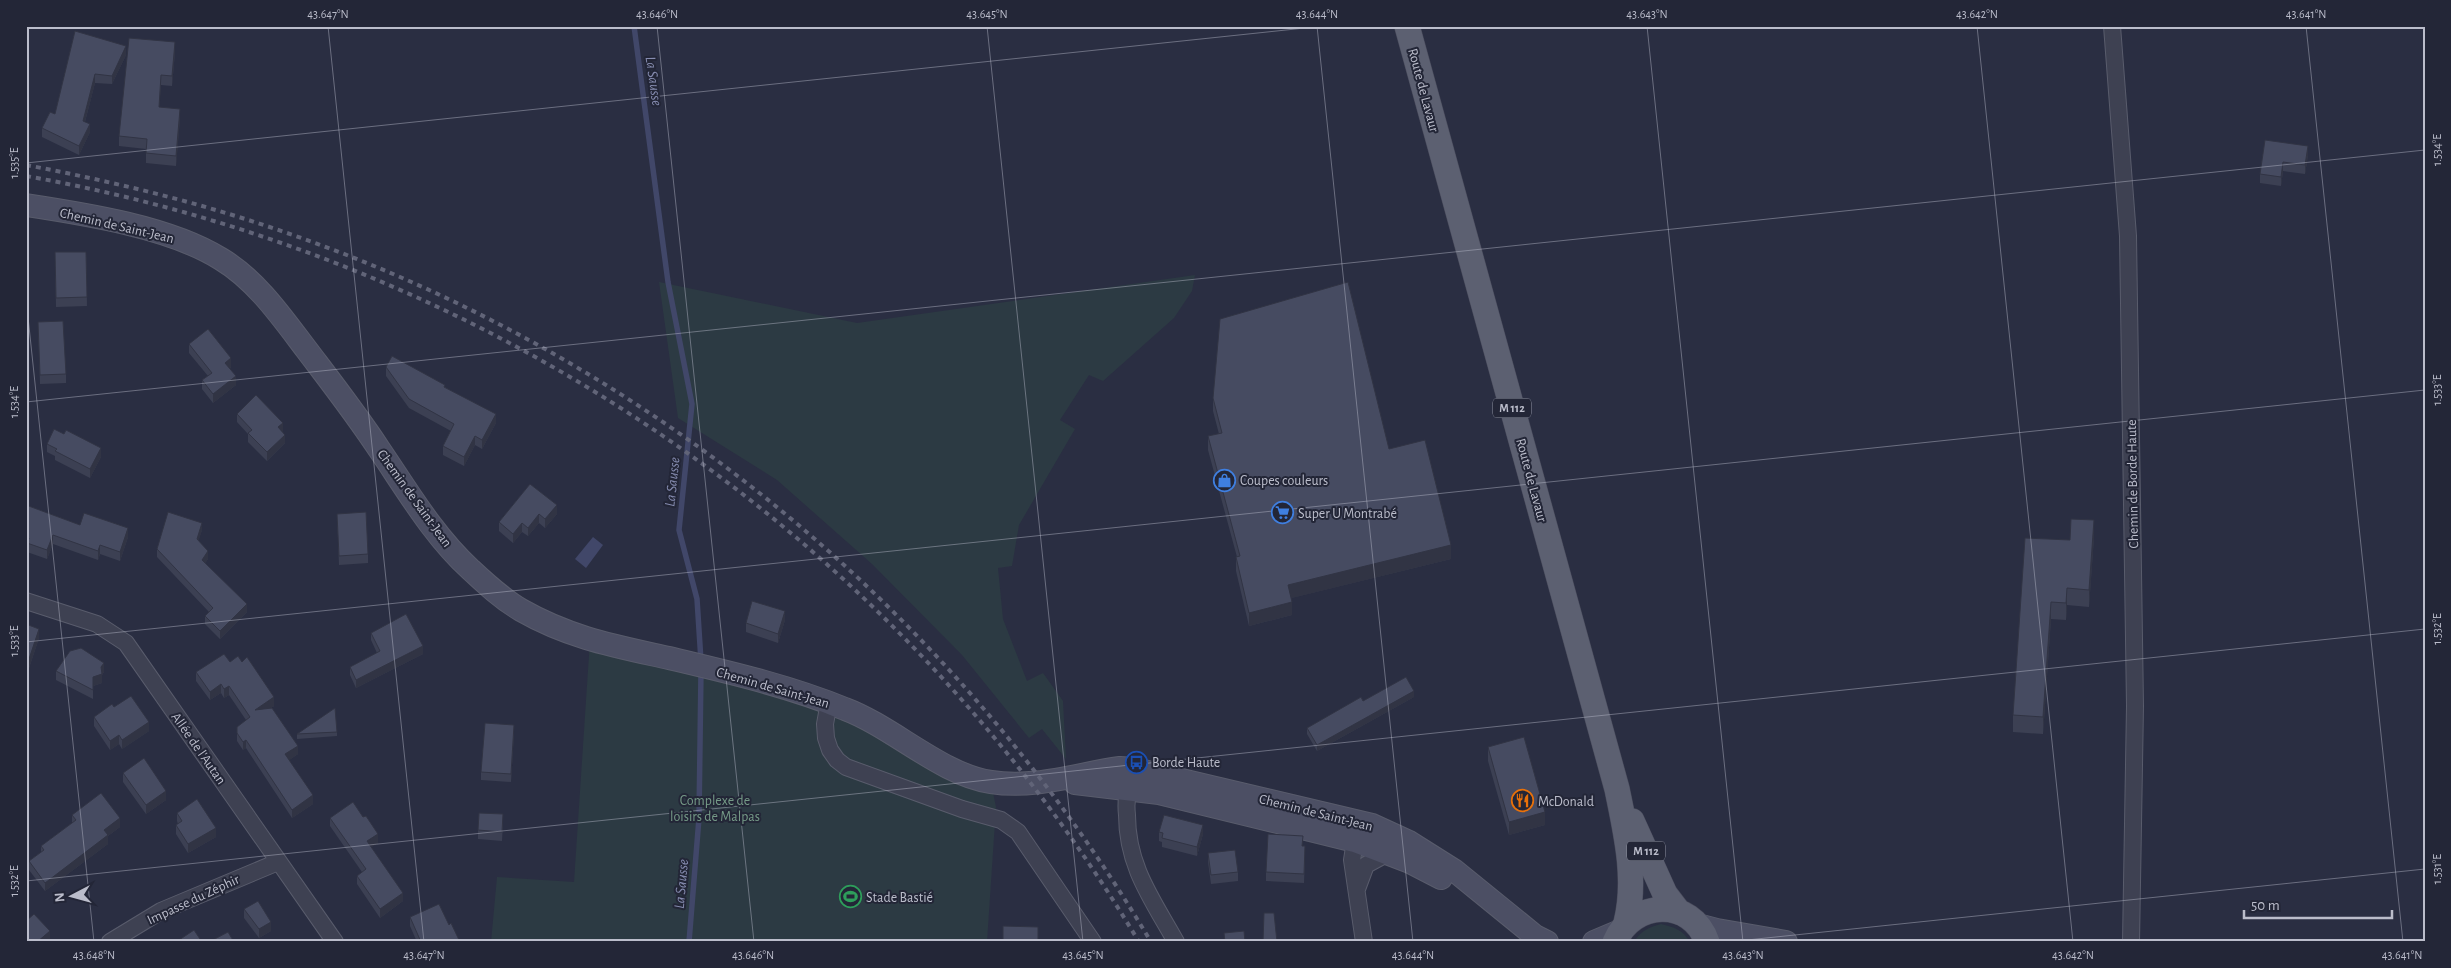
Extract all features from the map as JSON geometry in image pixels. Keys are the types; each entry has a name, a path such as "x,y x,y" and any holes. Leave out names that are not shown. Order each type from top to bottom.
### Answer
{"main road":[{"name":"Route de Lavaur","path":"1407,26 1617,789 1628,844 1631,878 1631,904 1620,932"},
{"name":"Route de Lavaur","path":"1617,789 1665,894 1695,926"},
{"path":"1620,932 1637,915 1650,909 1664,908 1695,926"}],"street":[{"name":"Chemin de Borde Haute","path":"2112,26 2128,246 2135,706 2132,942"},
{"name":"Chemin de Saint-Jean","path":"26,205 120,222 182,240 219,257 253,284 282,318 351,408 430,524 466,566 518,609 561,630 605,645 682,661 829,702 877,724 950,767 974,778 1002,784 1054,781 1112,769 1135,769 1372,825 1409,842 1456,871 1535,936 1547,942"},
{"name":"Allée de l'Autan","path":"26,601 98,624 126,643 335,942"},
{"path":"829,702 825,724 826,738 830,750 837,760 862,774 1001,820 1018,832 1093,942"},
{"name":"Chemin de Saint-Jean","path":"1054,781 1159,793 1355,841 1440,876 1461,890 1519,942"},
{"path":"1129,789 1126,796 1127,834 1133,862 1142,882 1176,942"},
{"path":"1364,942 1352,860 1355,841 1372,825"},
{"path":"1357,889 1366,865 1388,853"},
{"name":"Impasse du Zéphir","path":"110,942 161,911 278,862"},
{"path":"1695,926 1786,942"},
{"path":"1594,942 1620,932"}],"green space":[{"path":"1195,275 1192,291 1174,318 1103,381 1089,375 1060,420 1075,429 1019,525 1012,566 998,568 1003,619 1027,681 1043,673 1063,701 1066,759 1042,729 1029,738 962,655 872,564 777,480 678,418 659,282 857,323"},
{"name":"Complexe de loisirs de Malpas","path":"590,640 788,689 991,783 996,807 987,942 491,942 497,877 574,882"},
{"path":"1661,924 1678,930 1690,942 1634,942 1646,930"}],"water":[{"path":"593,537 603,545 586,568 575,559"}],"building":[{"path":"75,31 126,46 112,76 95,74 83,121 90,124 79,146 42,128 50,112 55,114"},
{"path":"129,38 175,42 172,76 161,75 159,107 180,109 176,156 146,153 147,139 119,136"},
{"path":"2265,140 2308,146 2305,165 2283,162 2281,177 2260,174"},
{"path":"55,252 86,252 87,297 56,298"},
{"path":"1348,282 1389,449 1425,440 1451,545 1288,585 1292,602 1249,613 1236,557 1240,556 1208,436 1222,433 1213,398 1220,319"},
{"path":"63,321 66,374 40,375 38,322"},
{"path":"208,329 231,358 225,363 236,376 213,394 202,380 212,373 189,344"},
{"path":"392,356 445,385 444,387 496,414 482,440 475,436 464,457 443,446 454,424 409,399 386,367"},
{"path":"256,395 283,423 278,427 285,435 267,452 248,433 252,430 237,414"},
{"path":"54,429 64,434 66,430 101,448 90,469 55,451 57,449 47,444"},
{"path":"530,484 557,505 545,519 539,514 528,528 522,523 513,534 499,522"},
{"path":"26,505 80,525 84,513 128,528 120,552 100,545 98,551 53,535 47,550 27,543 29,538 26,537"},
{"path":"168,512 202,523 197,539 208,551 202,560 247,604 220,631 205,616 213,608 157,549"},
{"path":"366,512 368,554 339,556 337,514"},
{"path":"2071,519 2094,520 2089,590 2067,588 2066,603 2051,602 2043,717 2013,715 2025,538 2070,540"},
{"path":"752,601 785,611 778,634 746,623"},
{"path":"406,614 423,646 356,680 350,667 380,651 371,633"},
{"path":"26,624 39,629 28,662 26,662"},
{"path":"81,648 104,663 101,667 102,674 93,677 93,690 56,671 70,651"},
{"path":"224,654 230,662 238,656 242,662 247,657 274,697 255,710 272,708 298,746 285,754 313,795 292,810 246,740 243,742 237,733 237,727 250,717 229,686 224,689 221,684 210,692 196,672"},
{"path":"1406,677 1414,691 1317,745 1307,728 1361,697 1363,701"},
{"path":"131,696 149,722 122,740 119,735 110,741 94,717 112,704 114,707"},
{"path":"335,708 337,732 297,734"},
{"path":"485,723 514,725 511,774 481,772"},
{"path":"1524,737 1545,812 1509,822 1488,747"},
{"path":"144,758 166,791 146,805 123,773"},
{"path":"101,793 120,818 104,830 108,835 45,883 29,861 44,850 41,846 76,820 72,815"},
{"path":"197,799 216,828 188,844 176,825 182,821 177,813"},
{"path":"353,802 363,817 366,816 378,834 367,841 403,893 380,909 357,876 366,869 330,818"},
{"path":"479,813 503,814 502,832 478,830"},
{"path":"1164,815 1203,825 1197,847 1162,838 1163,833 1159,832"},
{"path":"1268,834 1303,836 1302,846 1305,846 1304,874 1266,872"},
{"path":"1235,850 1238,872 1211,875 1208,853"},
{"path":"258,901 271,922 259,929 244,909"},
{"path":"439,904 460,942 421,942 410,917"},
{"path":"1264,913 1274,913 1277,942 1263,942"},
{"path":"34,914 50,931 37,942 26,942 26,921"},
{"path":"1003,926 1038,927 1038,942 1003,942"},
{"path":"194,930 202,942 176,942"},
{"path":"1244,931 1245,942 1225,942 1224,933"},
{"path":"228,932 234,942 209,942"}],"waterway":[{"name":"La Sausse","path":"634,26 668,282 692,404 679,530 697,599 701,661"},
{"name":"La Sausse","path":"689,942 699,818 701,671"}],"railway":[{"path":"26,165 125,186 223,212 287,233 420,286 547,350 668,426 782,511 887,606 985,710 1073,822 1151,942"},
{"path":"26,176 197,216 362,274 518,348 666,438 803,543 928,663 1040,796 1139,942"}],"place":[{"name":"Coupes couleurs","path":"1224,480"},
{"name":"Super U Montrabé","path":"1282,513"},
{"name":"Borde Haute","path":"1136,762"},
{"name":"McDonald","path":"1522,801"},
{"name":"Stade Bastié","path":"850,897"}]}
